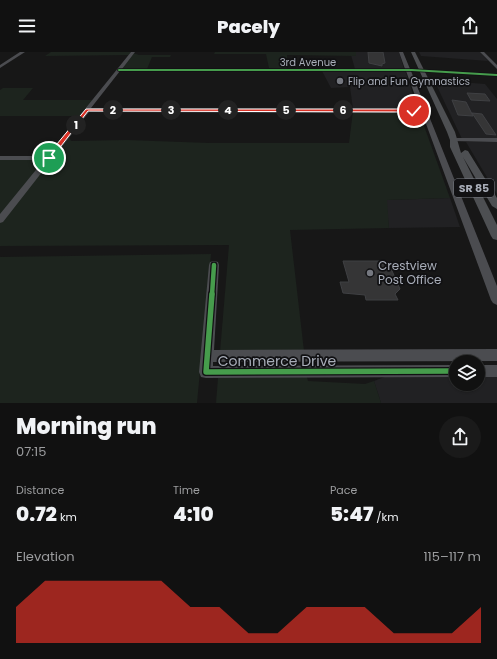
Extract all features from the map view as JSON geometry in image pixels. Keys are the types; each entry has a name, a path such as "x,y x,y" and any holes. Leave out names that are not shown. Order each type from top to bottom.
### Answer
{"main road":[{"name":"SR 85","path":"413,52 454,140 454,147 497,236"},
{"name":"SR 85","path":"454,140 460,144 497,206"}],"street":[{"path":"0,67 23,52"},
{"path":"0,220 133,52"},
{"path":"401,52 497,300"},
{"path":"482,52 497,68"},
{"path":"0,58 13,59"},
{"name":"3rd Avenue","path":"119,70 422,70 497,75"},
{"path":"87,110 424,111"},
{"path":"454,140 497,140"},
{"path":"0,158 49,158"},
{"name":"Commerce Drive","path":"214,265 206,372 449,371"},
{"name":"Commerce Drive","path":"485,356 497,355"},
{"name":"Commerce Drive","path":"207,356 325,356 449,360"},
{"path":"325,356 328,372"},
{"path":"485,371 497,371"}],"shaded area":[{"path":"51,52 131,52 129,55 45,56"},
{"path":"215,52 356,52 356,56 287,55 287,69 269,68 266,54 214,54"},
{"path":"356,52 399,52 404,69 355,69 351,55 356,55"},
{"path":"419,52 480,52 488,61 421,56"},
{"path":"133,53 139,55 171,55 170,57 152,57 147,69 121,69"},
{"path":"405,70 418,110 353,109 350,87 331,88 322,71"},
{"path":"434,80 485,84 497,99 497,139 462,139"},
{"path":"3,88 33,88 23,100 94,100 81,116 0,116 0,90"},
{"path":"353,111 419,112 450,198 387,200 389,228 290,230 304,351 220,352 229,245 0,246 0,223 69,137 71,141 127,140 209,143 349,143"},
{"path":"466,142 497,142 497,194"},
{"path":"45,159 0,216 0,160"},
{"path":"450,198 460,227 389,228 386,200"},
{"path":"211,254 197,403 0,403 0,257"},
{"path":"387,376 449,376 449,391 485,391 485,376 497,376 497,403 381,403 374,381"},
{"path":"307,377 308,381 365,384 374,381 381,403 216,403 218,378"}],"building":[{"path":"368,52 383,52 385,63 382,64 382,66 369,63"},
{"path":"467,93 485,94 490,101 471,100"},
{"path":"452,100 466,102 473,116 458,115"},
{"path":"472,113 482,114 496,135 486,134"},
{"name":"Crestview Post Office","path":"343,261 381,261 382,264 389,264 400,289 395,294 398,300 366,300 365,295 343,293 340,282 349,282"}],"cycle path":[{"path":"119,70 412,70 497,75"},
{"path":"214,265 206,372 449,371"}],"place":[{"name":"Flip and Fun Gymnastics","path":"340,81"},
{"name":"Crestview Post Office","path":"370,273"}],"route":[{"path":"49,158 87,110 414,111"}]}
